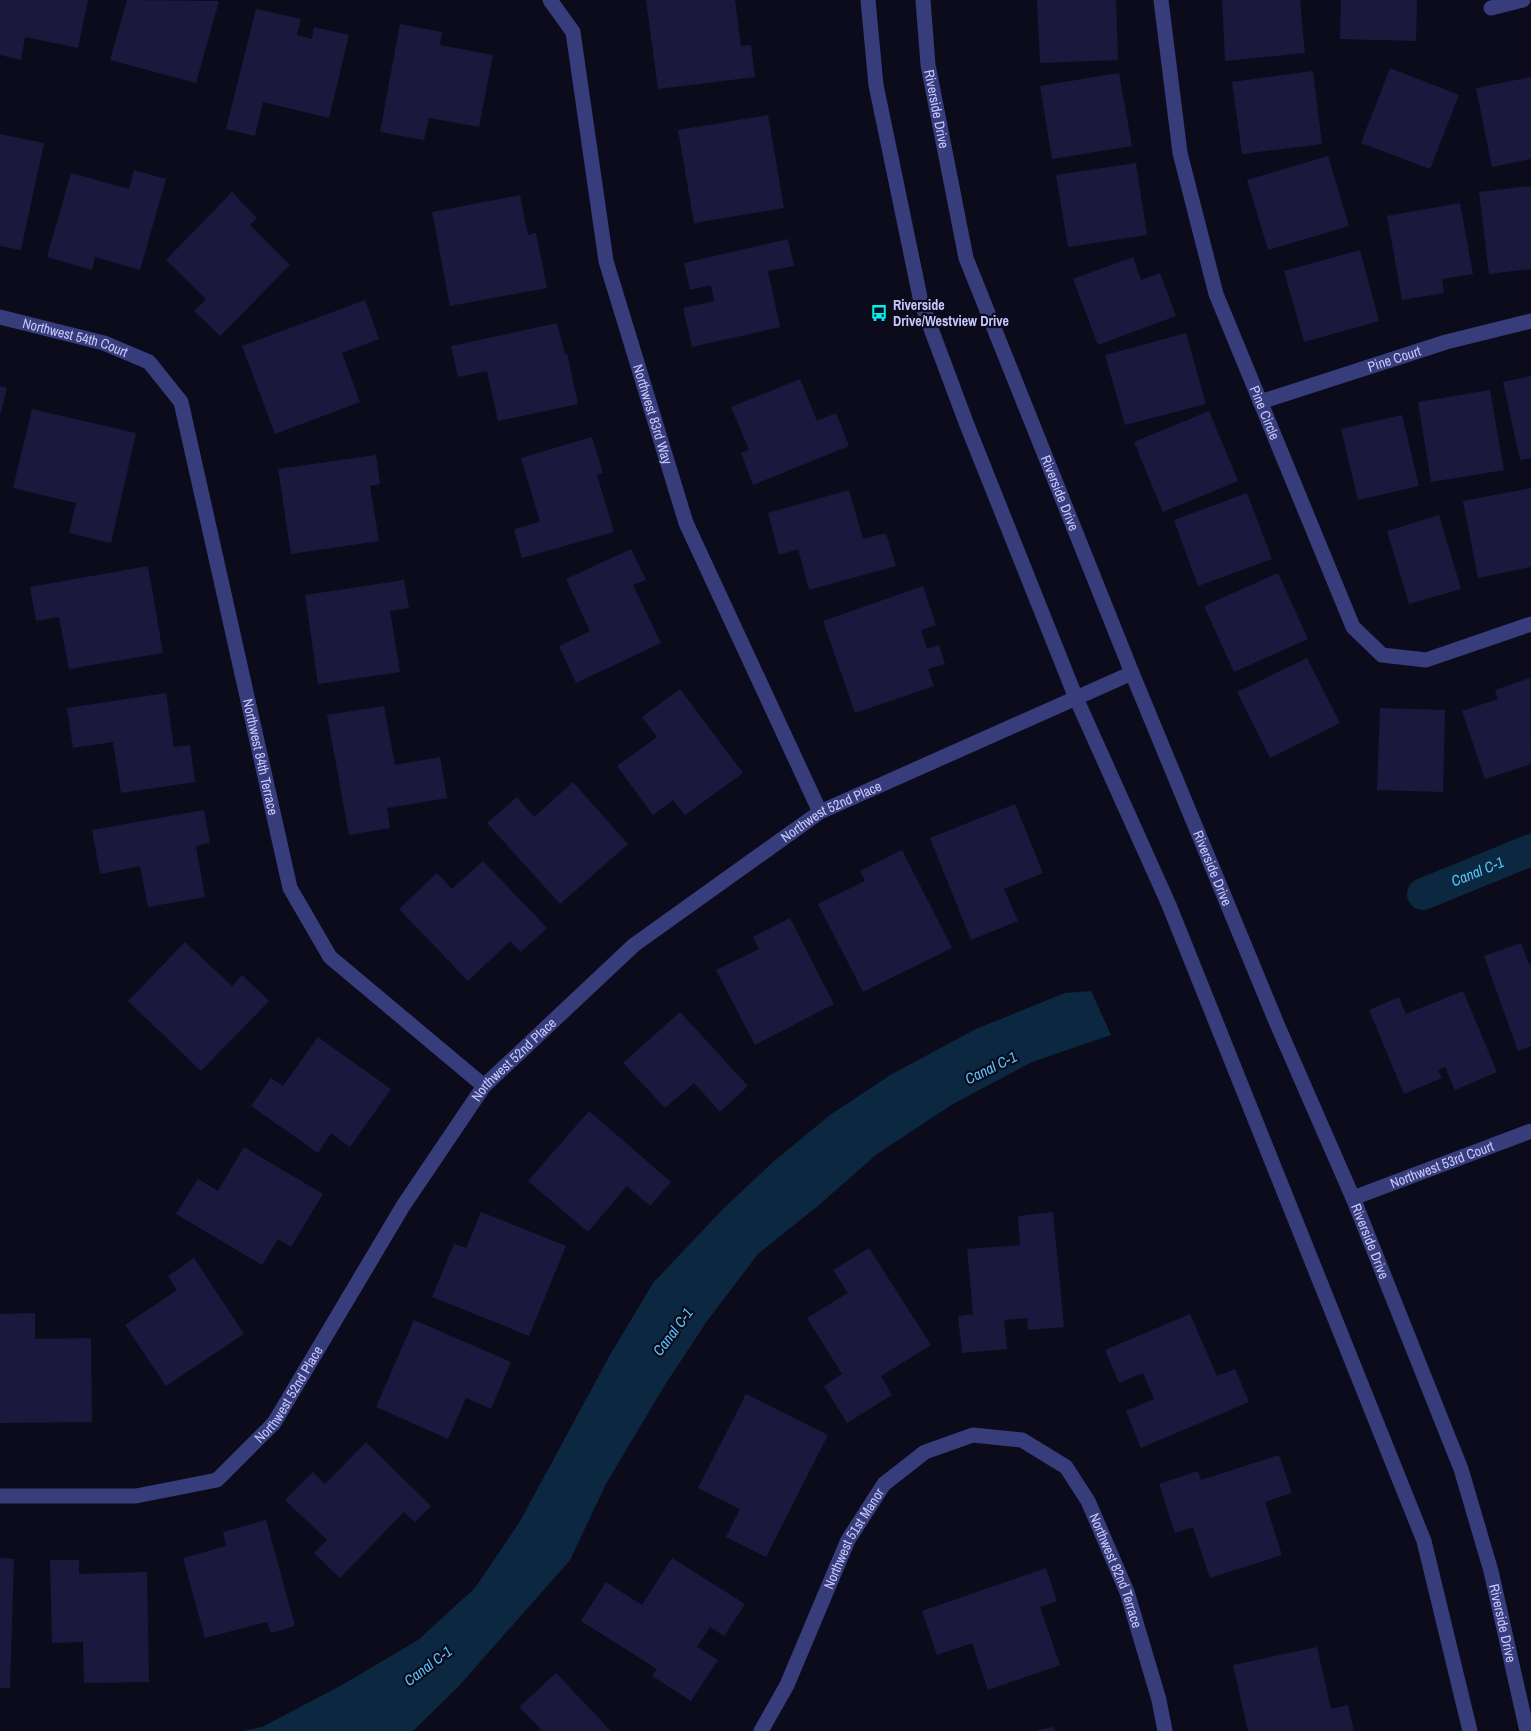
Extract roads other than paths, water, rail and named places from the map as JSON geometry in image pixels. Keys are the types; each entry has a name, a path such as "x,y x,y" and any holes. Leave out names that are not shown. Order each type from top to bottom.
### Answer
{"street":[{"name":"Northwest 83rd Way","path":"550,0 573,32 606,261 686,523 820,812"},
{"path":"868,0 876,85 921,302 967,426 1076,698 1172,914 1424,1540 1470,1731"},
{"name":"Riverside Drive","path":"923,0 928,65 966,258 1132,673 1277,1024 1353,1198 1461,1470 1491,1571 1526,1731"},
{"name":"Pine Circle","path":"1161,0 1180,153 1216,294 1353,627 1382,655 1426,660 1531,624"},
{"path":"1491,8 1523,0"},
{"name":"Northwest 54th Court","path":"0,317 104,343 149,362"},
{"name":"Pine Court","path":"1260,402 1446,342 1531,321"},
{"name":"Northwest 84th Terrace","path":"149,362 181,402 290,888 330,957 484,1086"},
{"name":"Northwest 52nd Place","path":"0,1496 136,1496 217,1480 274,1424 404,1206 484,1086 634,945 820,812 1132,673"},
{"name":"Northwest 53rd Court","path":"1353,1198 1531,1131"},
{"name":"Northwest 51st Manor","path":"761,1731 787,1685 848,1540 884,1484 925,1452 973,1436 1022,1440"},
{"name":"Northwest 82nd Terrace","path":"1022,1440 1066,1467 1088,1501 1127,1592 1159,1700 1165,1731"}],"water":[{"path":"1091,991 1111,1035 1032,1062 953,1104 877,1154 819,1205 758,1254 707,1321 663,1388 606,1484 570,1560 459,1686 413,1731 242,1731 262,1727 342,1685 418,1640 475,1588 519,1523 610,1355 653,1283 723,1209 773,1162 830,1115 892,1074 976,1029 1065,993"}],"waterway":[{"name":"Canal C-1","path":"1423,894 1531,850"}],"place":[{"name":"Riverside Drive/Westview Drive","path":"879,313"}]}
